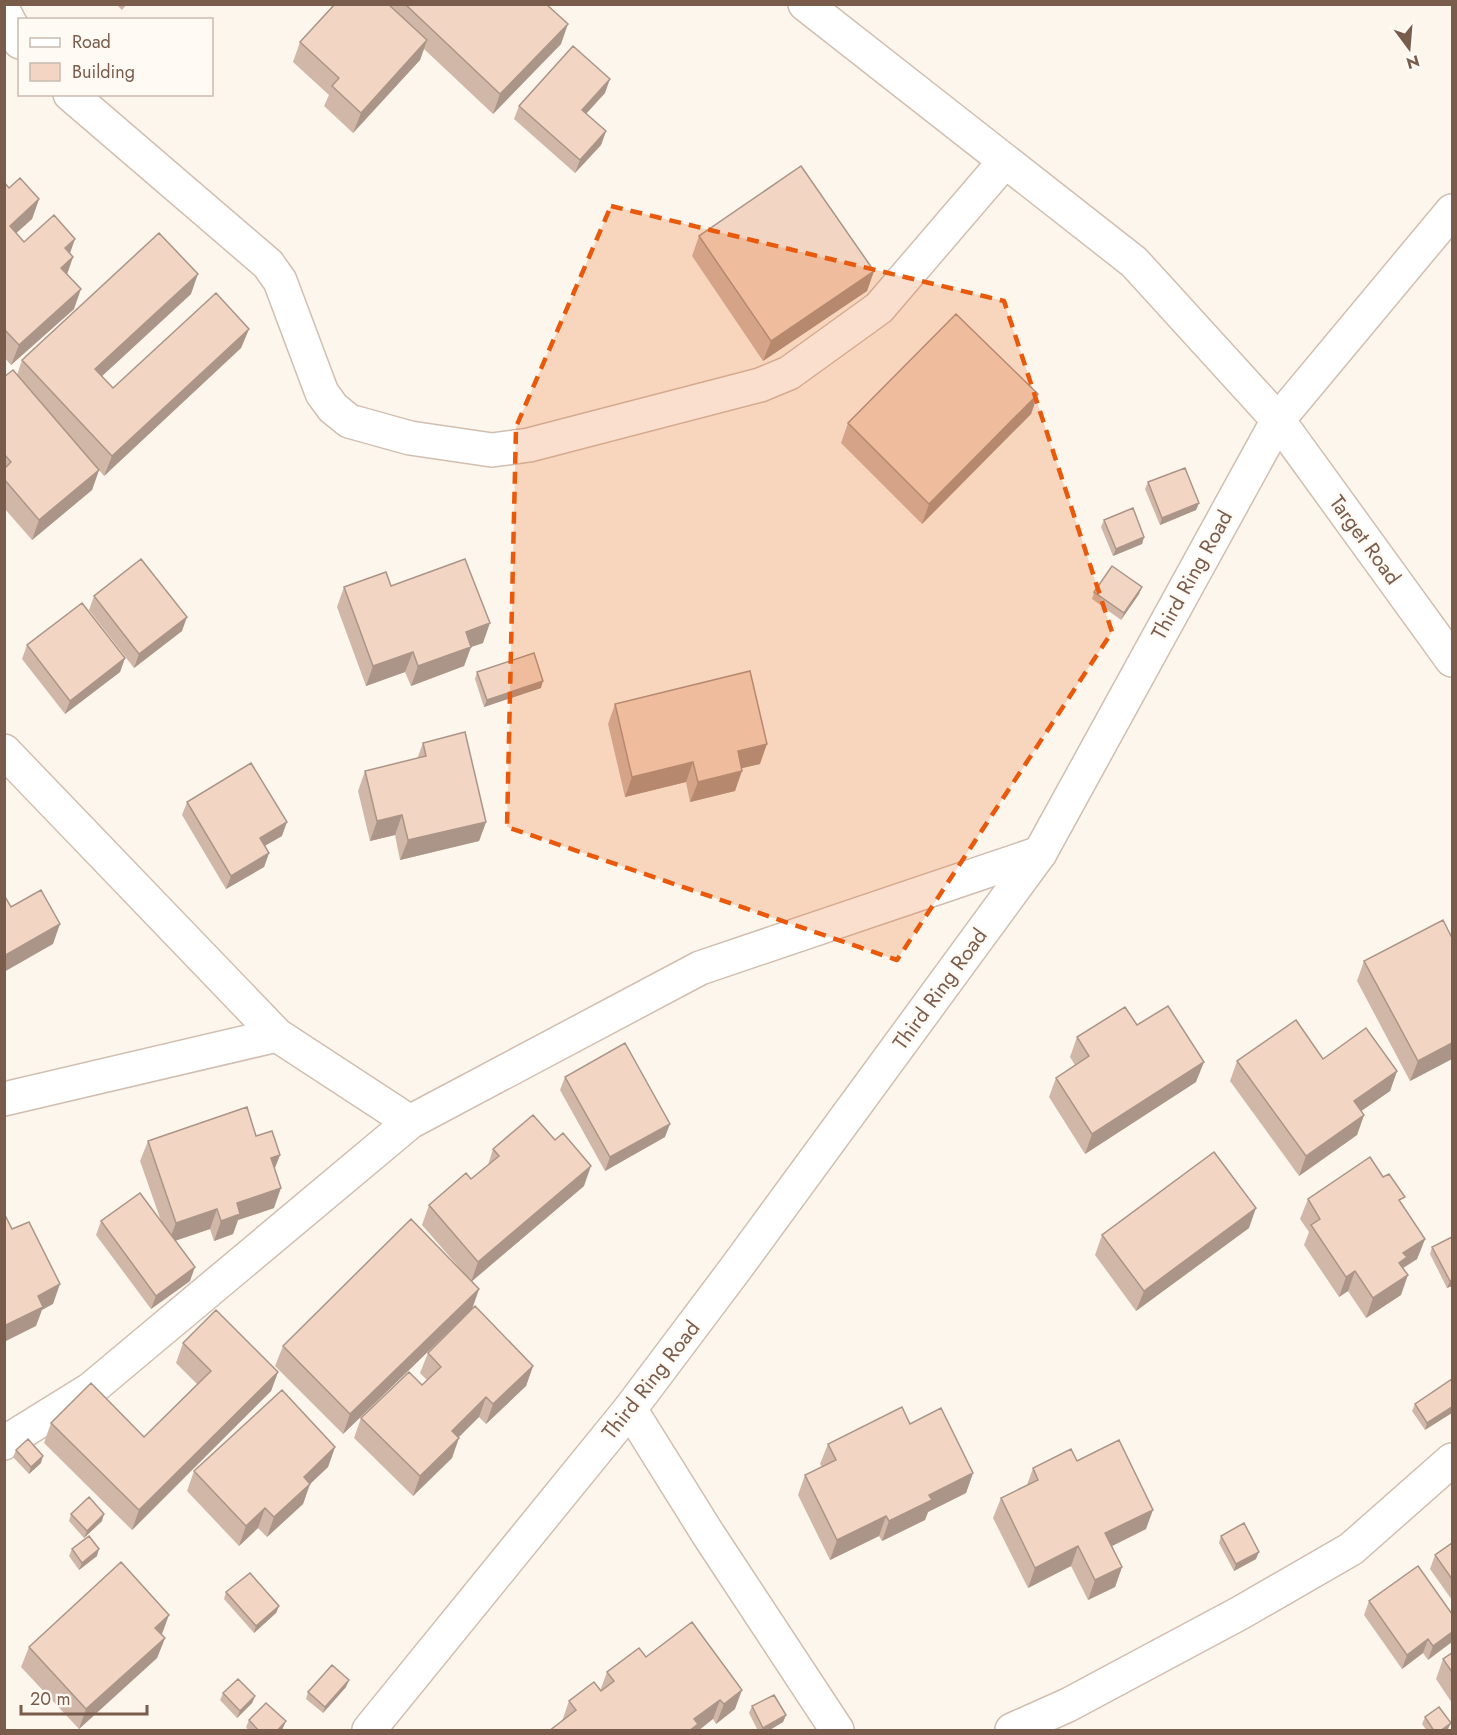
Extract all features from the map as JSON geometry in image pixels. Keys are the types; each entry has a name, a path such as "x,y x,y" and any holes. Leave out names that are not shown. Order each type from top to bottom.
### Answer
{"street":[{"name":"Target Road","path":"805,4 1134,262 1278,420 1452,660"},
{"path":"4,12 18,38"},
{"path":"72,96 268,264 280,281 322,393 333,408 348,421 410,438 492,450 529,445 760,385 789,373 879,308 1005,161"},
{"name":"Third Ring Road","path":"369,1731 630,1409 1040,853 1278,420 1452,211"},
{"path":"4,751 277,1035 410,1122"},
{"path":"4,1443 91,1389 410,1122 700,968 1040,853"},
{"path":"4,1099 277,1035"},
{"path":"630,1409 708,1534 837,1731"},
{"path":"1012,1731 1068,1705 1240,1613 1351,1549 1452,1460"}],"highlighted area":[{"path":"611,206 1004,301 1112,632 897,960 507,827 516,427"}],"building":[{"path":"335,4 388,4 427,40 361,113 332,86 339,78 300,42"},
{"path":"405,4 546,4 568,24 500,94"},
{"path":"573,46 610,79 582,110 606,131 580,160 519,106"},
{"path":"801,166 874,271 771,341 699,236"},
{"path":"20,178 39,199 10,226 24,242 54,215 75,239 65,248 73,257 61,268 81,289 19,345 4,329 4,182 9,188"},
{"path":"159,233 198,274 95,369 113,388 216,293 249,329 112,456 22,360"},
{"path":"956,314 1038,394 929,504 848,423"},
{"path":"13,370 99,470 39,520 4,479 4,469 11,462 4,454 4,377"},
{"path":"1185,468 1199,503 1162,518 1148,482"},
{"path":"1133,508 1144,537 1116,549 1104,520"},
{"path":"141,559 187,617 139,654 94,596"},
{"path":"465,559 490,623 466,632 471,647 418,666 413,652 373,666 344,587 386,572 391,586"},
{"path":"1112,566 1142,587 1124,613 1094,592"},
{"path":"82,603 125,658 70,701 27,645"},
{"path":"534,653 543,681 487,700 477,672"},
{"path":"750,671 767,744 738,751 742,771 698,782 693,762 632,777 615,704"},
{"path":"465,732 486,822 408,840 402,815 377,821 365,771 426,756 423,743"},
{"path":"251,763 287,822 260,838 269,853 231,876 187,802"},
{"path":"41,890 60,924 4,956 4,895 11,907"},
{"path":"1443,920 1452,938 1452,1043 1418,1061 1364,961"},
{"path":"1168,1006 1204,1062 1092,1134 1056,1078 1089,1056 1077,1037 1125,1007 1137,1025"},
{"path":"1296,1020 1323,1059 1366,1028 1397,1071 1354,1101 1364,1115 1306,1156 1237,1061"},
{"path":"625,1043 670,1124 610,1157 565,1077"},
{"path":"247,1107 256,1136 272,1131 280,1155 271,1158 281,1188 237,1203 240,1214 221,1221 217,1209 176,1223 148,1141"},
{"path":"533,1115 555,1140 563,1133 591,1166 478,1262 429,1205 466,1173 471,1179 499,1156 493,1149"},
{"path":"1214,1152 1256,1208 1144,1291 1102,1235"},
{"path":"1370,1157 1383,1177 1389,1174 1405,1197 1399,1200 1425,1239 1403,1253 1407,1257 1399,1263 1408,1275 1373,1298 1355,1271 1346,1277 1311,1225 1320,1219 1308,1199"},
{"path":"140,1193 195,1267 156,1296 101,1221"},
{"path":"4,1213 12,1229 29,1222 60,1284 38,1296 43,1307 4,1326"},
{"path":"411,1219 479,1289 350,1414 283,1346"},
{"path":"1452,1237 1452,1280 1450,1281 1432,1247"},
{"path":"475,1306 533,1366 493,1404 486,1397 452,1431 459,1438 420,1476 361,1418 409,1372 422,1385 441,1367 428,1353"},
{"path":"216,1310 278,1372 139,1510 51,1423 91,1383 144,1437 211,1371 183,1343"},
{"path":"1452,1379 1452,1407 1427,1423 1415,1404"},
{"path":"282,1390 335,1447 304,1477 310,1484 274,1517 265,1508 246,1526 194,1471"},
{"path":"902,1407 910,1424 941,1408 973,1473 929,1495 932,1500 889,1521 886,1516 837,1540 805,1475 836,1460 828,1444"},
{"path":"28,1439 43,1456 31,1467 16,1450"},
{"path":"1119,1440 1153,1510 1105,1533 1122,1567 1095,1580 1078,1546 1035,1568 1001,1498 1038,1480 1033,1468 1071,1449 1077,1461"},
{"path":"89,1497 104,1514 87,1531 71,1514"},
{"path":"1244,1523 1259,1552 1236,1564 1221,1536"},
{"path":"89,1536 99,1549 82,1563 72,1549"},
{"path":"1452,1543 1452,1579 1435,1555"},
{"path":"121,1562 169,1615 155,1628 165,1638 86,1709 29,1647"},
{"path":"1418,1566 1452,1614 1452,1632 1433,1646 1428,1639 1407,1655 1369,1601"},
{"path":"250,1573 279,1606 256,1626 226,1592"},
{"path":"692,1622 742,1690 724,1704 720,1700 694,1719 698,1724 689,1731 549,1731 576,1710 569,1701 594,1682 601,1691 614,1681 607,1672 639,1648 646,1657"},
{"path":"1452,1653 1452,1672 1443,1659"},
{"path":"332,1665 349,1680 325,1707 308,1692"},
{"path":"238,1679 255,1696 240,1711 223,1693"},
{"path":"774,1695 786,1715 763,1728 752,1706"},
{"path":"266,1703 286,1721 277,1731 259,1731 249,1720"},
{"path":"1439,1707 1451,1723 1440,1731 1434,1731 1425,1717"}]}
